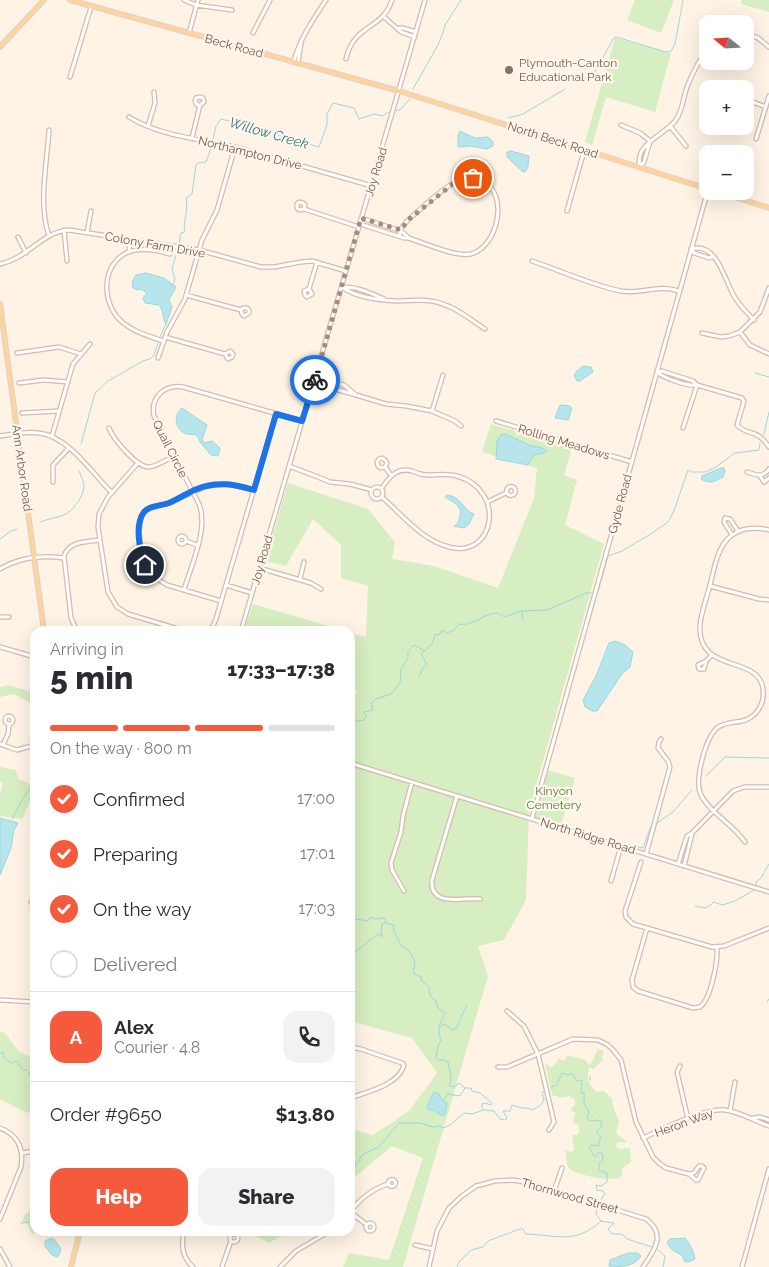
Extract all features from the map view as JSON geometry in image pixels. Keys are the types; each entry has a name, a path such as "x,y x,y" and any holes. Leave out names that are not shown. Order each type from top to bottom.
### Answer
{"main road":[{"path":"0,47 44,0"},
{"name":"Beck Road","path":"70,0 399,91"},
{"name":"North Beck Road","path":"399,91 699,186"},
{"path":"744,200 769,208"},
{"name":"Ann Arbor Road","path":"0,304 43,626"},
{"path":"71,1267 79,1236"}],"street":[{"path":"184,0 196,5 232,10"},
{"path":"189,34 198,0"},
{"path":"253,33 270,0"},
{"path":"296,62 301,40 326,0"},
{"path":"346,59 348,49 354,39 383,16 392,0"},
{"name":"Joy Road","path":"242,626 425,0"},
{"path":"70,77 91,7"},
{"path":"383,16 402,32 415,36"},
{"path":"398,28 416,32"},
{"path":"754,36 769,46"},
{"path":"640,167 639,161 645,145 670,126 679,114 688,85 699,65"},
{"path":"148,126 155,103 154,92"},
{"path":"756,139 769,96"},
{"path":"754,102 766,107"},
{"path":"192,138 200,106"},
{"name":"Northampton Drive","path":"129,117 148,126 235,147 372,186"},
{"path":"621,125 640,133 650,142"},
{"path":"670,126 686,146"},
{"path":"49,130 43,206 49,236"},
{"path":"158,358 165,337 186,295 204,235 217,210 235,147"},
{"path":"566,211 584,151"},
{"path":"304,209 459,254 469,254 479,250 488,242 498,210 496,195 492,188 483,181 473,178 461,179 408,220 399,236"},
{"name":"Gyde Road","path":"532,818 705,200"},
{"path":"87,232 91,210"},
{"path":"361,218 401,230 408,238"},
{"path":"376,229 378,224"},
{"path":"388,232 390,227"},
{"path":"64,230 66,261"},
{"name":"Colony Farm Drive","path":"0,264 15,260 49,236 64,230 199,250 261,267 317,262 346,271"},
{"path":"18,237 26,253"},
{"path":"129,252 130,240"},
{"path":"691,249 702,250 711,254 716,259 724,270 734,298 754,320"},
{"path":"163,342 140,333 117,317 106,289 108,276 116,262 129,252 150,250 170,254"},
{"path":"532,261 602,286 622,291 663,288 679,291"},
{"path":"309,289 317,262"},
{"path":"342,287 349,286 384,299 431,301 443,304 455,309 486,329"},
{"path":"702,333 721,337 733,336 740,332 762,310 769,288"},
{"path":"186,295 242,310"},
{"path":"740,332 750,345 769,354"},
{"path":"165,337 225,354"},
{"path":"52,436 73,364 90,344"},
{"path":"17,353 59,347 81,354"},
{"path":"657,372 662,371 693,381 697,385 742,398 744,401 737,425 739,428 760,435 768,441 769,447"},
{"path":"432,411 443,375"},
{"path":"316,376 344,385 356,395"},
{"path":"19,383 44,380 68,382"},
{"path":"314,383 386,404 432,411 456,421 461,426"},
{"path":"683,428 697,385"},
{"name":"Quail Circle","path":"184,590 202,528 202,517 200,506 155,420 153,412 156,398 160,392 175,386 182,387 302,421"},
{"path":"22,413 59,411"},
{"path":"212,626 215,623 276,414"},
{"name":"Rolling Meadows","path":"496,421 632,462"},
{"path":"109,428 114,438 138,463 152,467 174,456"},
{"path":"0,436 37,432 52,436 69,448 112,493"},
{"path":"53,482 53,465 69,448"},
{"path":"138,463 104,503 99,514 98,524 106,588 113,603 120,610 162,626"},
{"path":"289,466 330,482 350,484 372,490"},
{"path":"385,466 392,475"},
{"path":"382,488 392,475 399,471 407,470 421,474 458,476 469,481 488,502 490,520 485,533 474,544 456,548 443,545 417,530 382,496"},
{"path":"747,472 760,476 769,474"},
{"path":"760,476 766,482 769,474"},
{"path":"221,601 161,582 148,572 142,558 139,528 142,514 147,509 169,503 192,491 207,486 220,484 234,485 254,490"},
{"path":"372,490 377,486 382,488"},
{"path":"372,490 373,497 378,499 384,492 382,488"},
{"path":"488,502 506,493"},
{"path":"732,535 724,522 725,518 730,518 738,531"},
{"path":"745,842 702,798 698,786 698,778 708,741 713,732 723,724 746,720 753,716 762,703 763,691 760,680 752,672 723,662 712,655 704,643 700,628 720,550 732,535 738,531 753,528 769,530"},
{"path":"73,626 64,558 67,550 73,544 100,540"},
{"path":"186,542 197,545"},
{"path":"0,569 15,562 34,558 47,556 64,558"},
{"path":"300,579 304,562"},
{"path":"259,568 300,579 321,588"},
{"path":"226,586 252,593"},
{"path":"710,586 769,600"},
{"path":"0,617 9,617"},
{"path":"0,647 30,656"},
{"path":"706,661 712,655"},
{"path":"9,724 8,734 1,744 17,750 30,746"},
{"path":"646,854 670,771 668,761 658,748 661,738"},
{"name":"North Ridge Road","path":"355,765 769,892"},
{"path":"404,891 392,870 391,863 401,832 412,782"},
{"path":"678,864 687,836 733,791 744,787 769,787"},
{"path":"456,796 432,880 432,888 437,896 444,900 480,899"},
{"path":"684,866 692,833"},
{"path":"611,881 621,846"},
{"path":"641,862 625,914 633,924 706,946 717,947 769,928"},
{"path":"647,928 632,980 633,987 638,991 693,1008 700,1008 706,1000 718,960 717,947"},
{"path":"0,1000 30,1000"},
{"path":"507,1011 524,1026 538,1054 554,1122 550,1130"},
{"path":"498,1067 507,1068 573,1038 598,1040 611,1048 623,1065 634,1116 652,1157 666,1168 689,1174 693,1179 697,1180 704,1168 699,1166 694,1172 689,1174"},
{"path":"355,1049 402,1062 404,1065 401,1072 389,1082 355,1096"},
{"path":"680,1066 678,1072 688,1119"},
{"path":"730,1111 735,1082"},
{"name":"Heron Way","path":"644,1138 712,1110 730,1111 753,1118 759,1123 769,1126"},
{"name":"Heron Way","path":"753,1118 760,1117 769,1120"},
{"path":"0,1128 12,1135 20,1146 22,1153 21,1167 0,1219"},
{"path":"22,1153 30,1152"},
{"path":"554,1191 562,1168"},
{"path":"742,1267 769,1170"},
{"name":"Thornwood Street","path":"429,1267 437,1231 449,1208 476,1186 495,1181 513,1180 534,1184 644,1218 654,1228 657,1240 654,1252 643,1267"},
{"path":"355,1206 365,1195 380,1186 388,1184"},
{"path":"355,1216 367,1225"},
{"path":"183,1236 183,1252 193,1267"},
{"path":"280,1267 296,1251 322,1236"},
{"path":"222,1267 232,1241"},
{"path":"415,1246 433,1249"},
{"path":"0,1249 10,1267"}],"green space":[{"path":"635,0 674,0 661,33 627,20"},
{"path":"742,0 769,0 769,12 741,4"},
{"path":"615,38 671,53 655,112 606,97 592,145 585,142"},
{"path":"491,424 572,448 564,475 577,480 565,525 604,544 529,811 526,900 504,940 478,946 488,976 403,1267 343,1267 349,1253 389,1260 423,1158 392,1146 355,1177 355,1130 373,1135 409,1111 437,1073 412,1038 355,1022 355,696 357,690 355,689 355,634 366,637 368,586 341,578 341,545 313,519 286,566 265,561 288,483 368,509 395,542 392,559 434,566 498,588 534,498 537,468 482,452"},
{"path":"253,604 328,626 246,626"},
{"path":"8,685 30,691 30,702 14,694 0,697 0,687"},
{"path":"0,767 16,770 18,779 30,783 30,801 22,819 0,816 0,795 3,783 0,782"},
{"name":"Kinyon Cemetery","path":"547,770 575,778 561,825 533,817"},
{"path":"0,1031 5,1033 18,1051 27,1055 30,1059 30,1112 0,1099"},
{"path":"598,1049 604,1051 603,1059 594,1069 590,1067 589,1081 597,1092 604,1091 612,1099 619,1122 616,1133 626,1141 625,1143 618,1142 616,1146 619,1149 630,1148 631,1162 624,1167 620,1178 615,1179 587,1176 574,1172 568,1167 565,1150 571,1152 575,1149 572,1139 573,1135 577,1135 580,1130 573,1120 576,1113 570,1110 575,1104 575,1100 569,1096 562,1098 552,1095 545,1065 548,1064 550,1068 557,1063 558,1058 564,1061 568,1055 585,1060 590,1066"},
{"path":"30,1211 30,1230 27,1224 23,1222 26,1214"},
{"path":"256,1236 281,1236 269,1243"}],"water":[{"path":"460,131 475,138 488,137 493,142 493,146 487,149 470,146 458,147"},
{"path":"511,151 529,156 528,167 525,172 507,157 507,152"},
{"path":"146,273 164,278 176,287 169,300 172,307 166,324 159,305 145,303 143,298 147,293 141,289 133,288 132,282 136,275"},
{"path":"583,366 591,367 593,372 577,381 574,375"},
{"path":"560,405 572,408 568,420 555,418"},
{"path":"182,408 207,425 202,440 205,443 212,441 220,448 218,456 211,455 200,442 197,435 184,433 178,427 176,417"},
{"path":"502,434 547,451 534,455 528,465 496,459 497,441"},
{"path":"724,468 725,471 720,479 709,482 701,479 702,476"},
{"path":"447,495 456,498 467,510 474,514 469,524 464,528 454,526 457,524 460,511 458,506 445,497"},
{"path":"615,641 625,645 633,652 630,667 622,674 597,711 592,711 585,707 583,700 596,676 609,643"},
{"path":"0,818 18,823 14,830 11,848 0,875"},
{"path":"434,1092 439,1094 441,1099 447,1103 445,1114 442,1116 434,1110 429,1110 427,1107"},
{"path":"51,1238 54,1239 61,1249 57,1257 52,1255 45,1246 45,1241"},
{"path":"685,1238 695,1259 685,1262 682,1255 671,1249 667,1242 670,1239"},
{"path":"628,1253 638,1253 641,1256 631,1264 609,1266 610,1260"}],"waterway":[{"name":"Willow Creek","path":"413,89 438,45 445,25 461,0"},
{"path":"581,80 596,71 613,39 616,37 666,52 671,51 675,44 683,0"},
{"path":"508,118 523,114 565,89"},
{"name":"Willow Creek","path":"396,110 400,110 410,99"},
{"name":"Willow Creek","path":"213,139 216,126 221,119 319,147 327,125 327,114 333,103 354,108 359,119 374,114 382,116 389,112"},
{"name":"Willow Creek","path":"179,243 181,233 185,232 186,198 192,194 196,165 206,162 212,145"},
{"name":"Willow Creek","path":"173,286 175,279 172,269 177,251"},
{"name":"Willow Creek","path":"160,337 166,324"},
{"name":"Willow Creek","path":"81,444 95,393 108,381 150,359 154,355 158,343"},
{"path":"755,373 769,377"},
{"path":"764,434 769,412"},
{"path":"601,581 608,556 622,551 668,522 674,511 688,470 691,472 705,472 716,467 735,453 759,450 760,443"},
{"name":"Willow Creek","path":"40,522 64,515 77,503 84,490 83,480 79,471"},
{"name":"Willow Creek","path":"0,539 17,529"},
{"path":"598,591 600,585"},
{"path":"419,677 423,668 427,665 421,654 433,643 435,634 438,635 441,631 446,633 453,631 459,624 469,624 492,614 498,613 505,617 521,611 547,610 586,593 592,593"},
{"path":"522,611 523,621"},
{"path":"355,720 364,720 366,716 364,712 373,710 371,703 376,699 391,694 400,683 401,669 408,658 408,651 414,645 425,651"},
{"path":"706,776 725,757 769,758"},
{"path":"12,819 30,789"},
{"path":"657,823 673,812 692,790"},
{"path":"616,842 643,848 651,826"},
{"path":"756,886 756,882 761,878 769,864"},
{"path":"695,906 706,908 714,902 722,905 735,901 754,890"},
{"path":"355,920 368,921 370,917 375,919 384,918 386,923"},
{"path":"355,952 378,934 382,937 382,924 385,923"},
{"path":"386,923 394,925 394,932 401,945 410,952 415,962 413,973 421,977 422,981 430,988 429,992 436,1001 437,1007 445,1013 440,1026 441,1040 436,1058 448,1062 451,1076 450,1086 454,1087 459,1083 465,1088 471,1088 472,1091 480,1093 492,1103 491,1105 482,1104 484,1110"},
{"path":"441,1027 444,1024 452,1030 457,1028 467,1006"},
{"path":"0,1053 3,1052 4,1058 12,1063 17,1061 23,1070 29,1072 30,1076"},
{"path":"551,1087 557,1085 562,1073 569,1075 572,1073 576,1081 582,1080 581,1093 584,1093 584,1103 589,1112 587,1118 590,1121 602,1122 600,1129 596,1132 601,1138 599,1146 591,1145 589,1148 595,1157 599,1152 603,1154 602,1162 599,1163 599,1170 607,1173 607,1182 601,1186 596,1185 597,1190 603,1191 605,1194 600,1201"},
{"path":"444,1100 447,1094 460,1096 465,1088"},
{"path":"484,1110 494,1111 500,1119 506,1120 507,1118 503,1111 510,1111 512,1105 533,1110 542,1104 544,1099 542,1092 545,1091"},
{"path":"355,1166 363,1154 379,1147 399,1123 420,1123 443,1128 450,1125 464,1113 472,1114 483,1110"},
{"path":"598,1207 596,1214 601,1221 614,1223 608,1229 612,1234 622,1234 627,1239 652,1247"},
{"path":"457,1267 459,1262 471,1250 483,1247 488,1241 520,1229 523,1229 526,1234 565,1237 583,1233 601,1221"},
{"path":"21,1223 30,1222"},
{"path":"658,1250 665,1256 663,1267"}],"way so far":[{"path":"315,380 361,218 401,230 408,220 454,183 461,179 473,178"}],"place":[{"name":"Plymouth-Canton Educational Park","path":"509,70"}],"route":[{"path":"145,565 142,558 139,531 142,514 149,508 169,503 197,489 214,484 228,484 254,490 276,414 302,421 315,380"}]}
